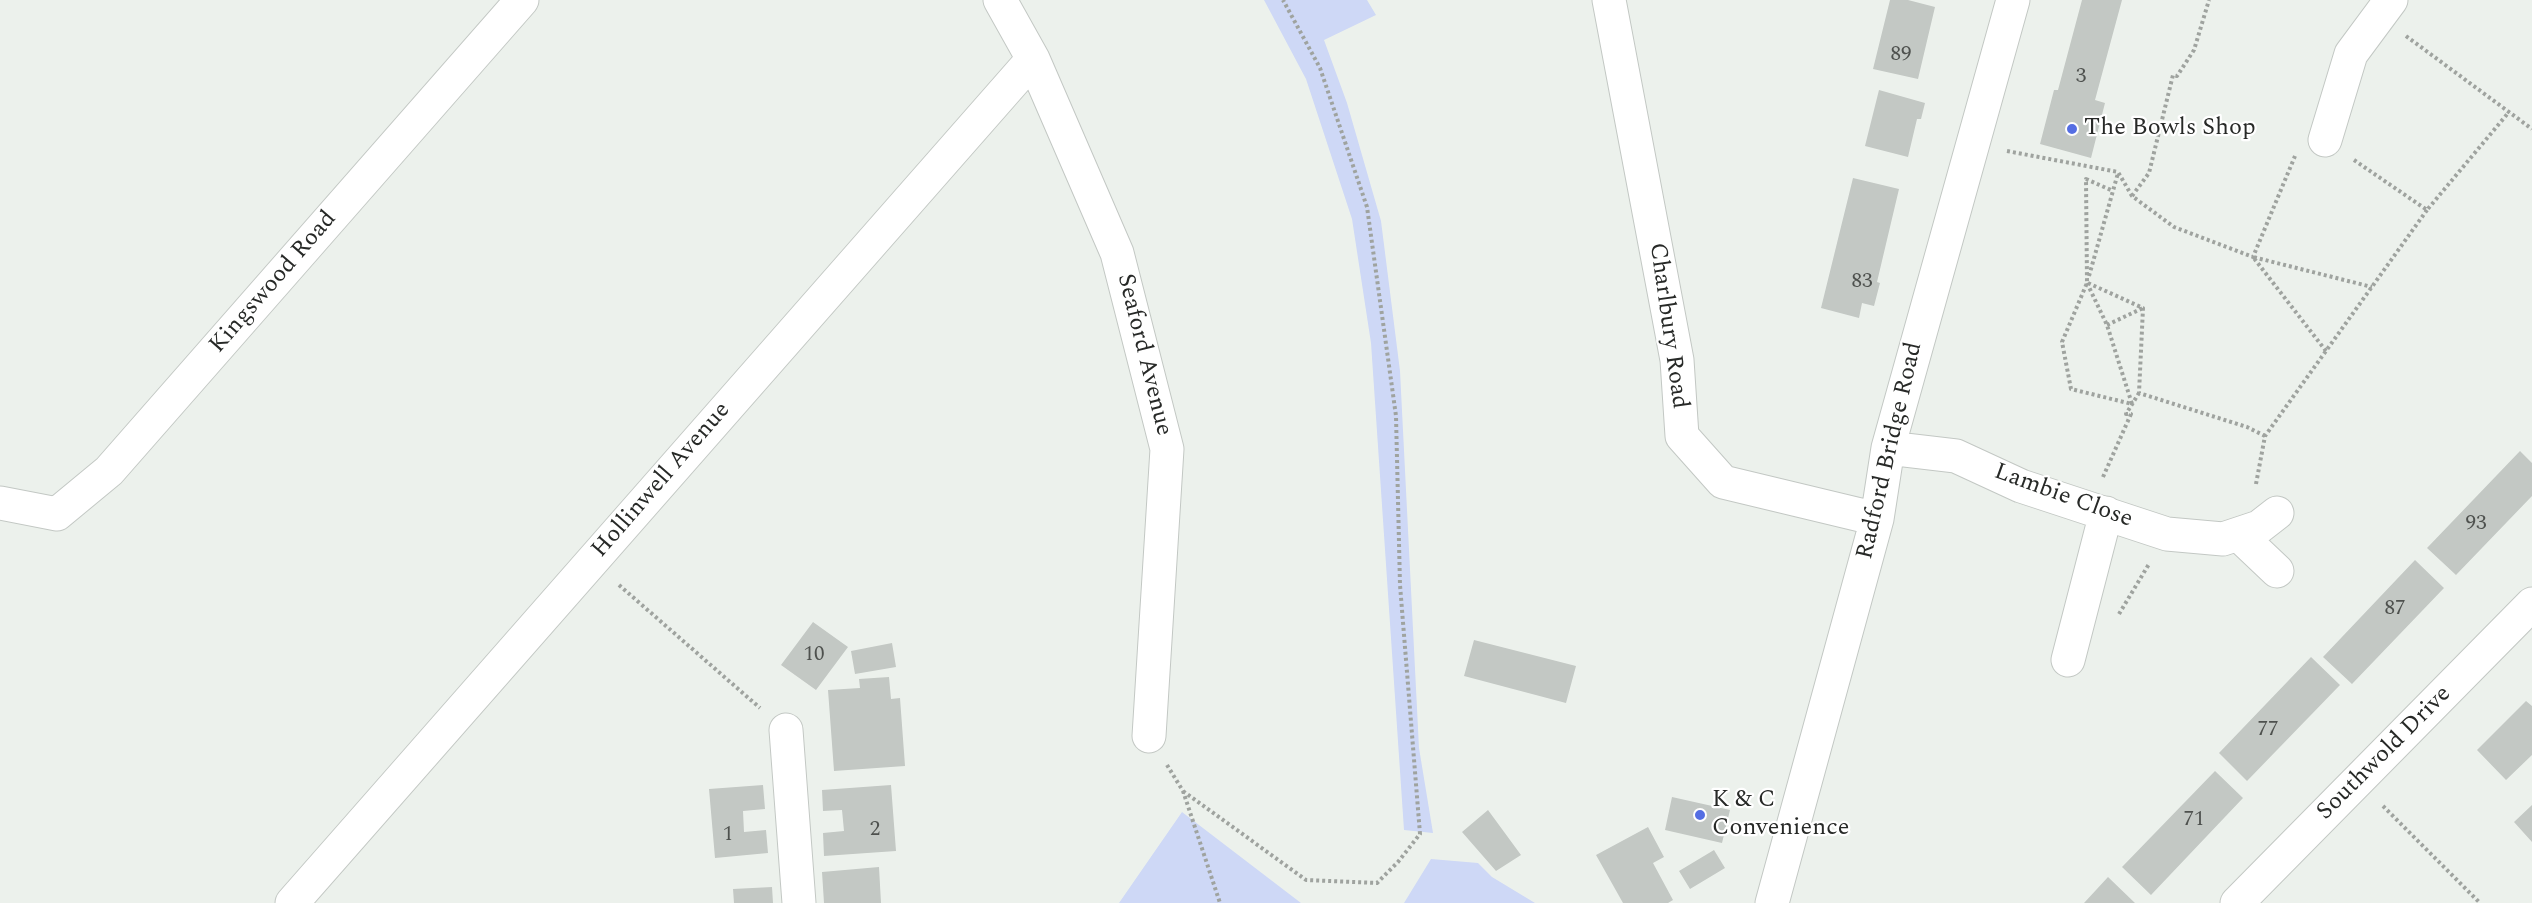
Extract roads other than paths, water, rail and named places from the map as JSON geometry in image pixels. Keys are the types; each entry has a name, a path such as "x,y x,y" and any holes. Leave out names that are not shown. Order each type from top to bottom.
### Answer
{"street":[{"name":"Kingswood Road","path":"0,503 57,514 109,471 522,0"},
{"name":"Seaford Avenue","path":"1000,0 1033,59 1117,253 1167,449 1149,736"},
{"name":"Charlbury Road","path":"1609,0 1677,360 1682,436 1723,482 1877,519"},
{"name":"Radford Bridge Road","path":"1772,903 1877,519 1888,448 2013,0"},
{"path":"2325,140 2350,54 2385,8"},
{"name":"Hollinwell Avenue","path":"292,903 1033,59"},
{"name":"Lambie Close","path":"1888,448 1956,456 2021,486 2167,534 2223,538 2258,524 2277,571"},
{"path":"2068,660 2098,510"},
{"name":"Southwold Drive","path":"2237,903 2532,604"},
{"path":"786,730 799,903"}],"place":[{"name":"The Bowls Shop","path":"2072,129"},
{"name":"K & C Convenience","path":"1700,815"}]}
